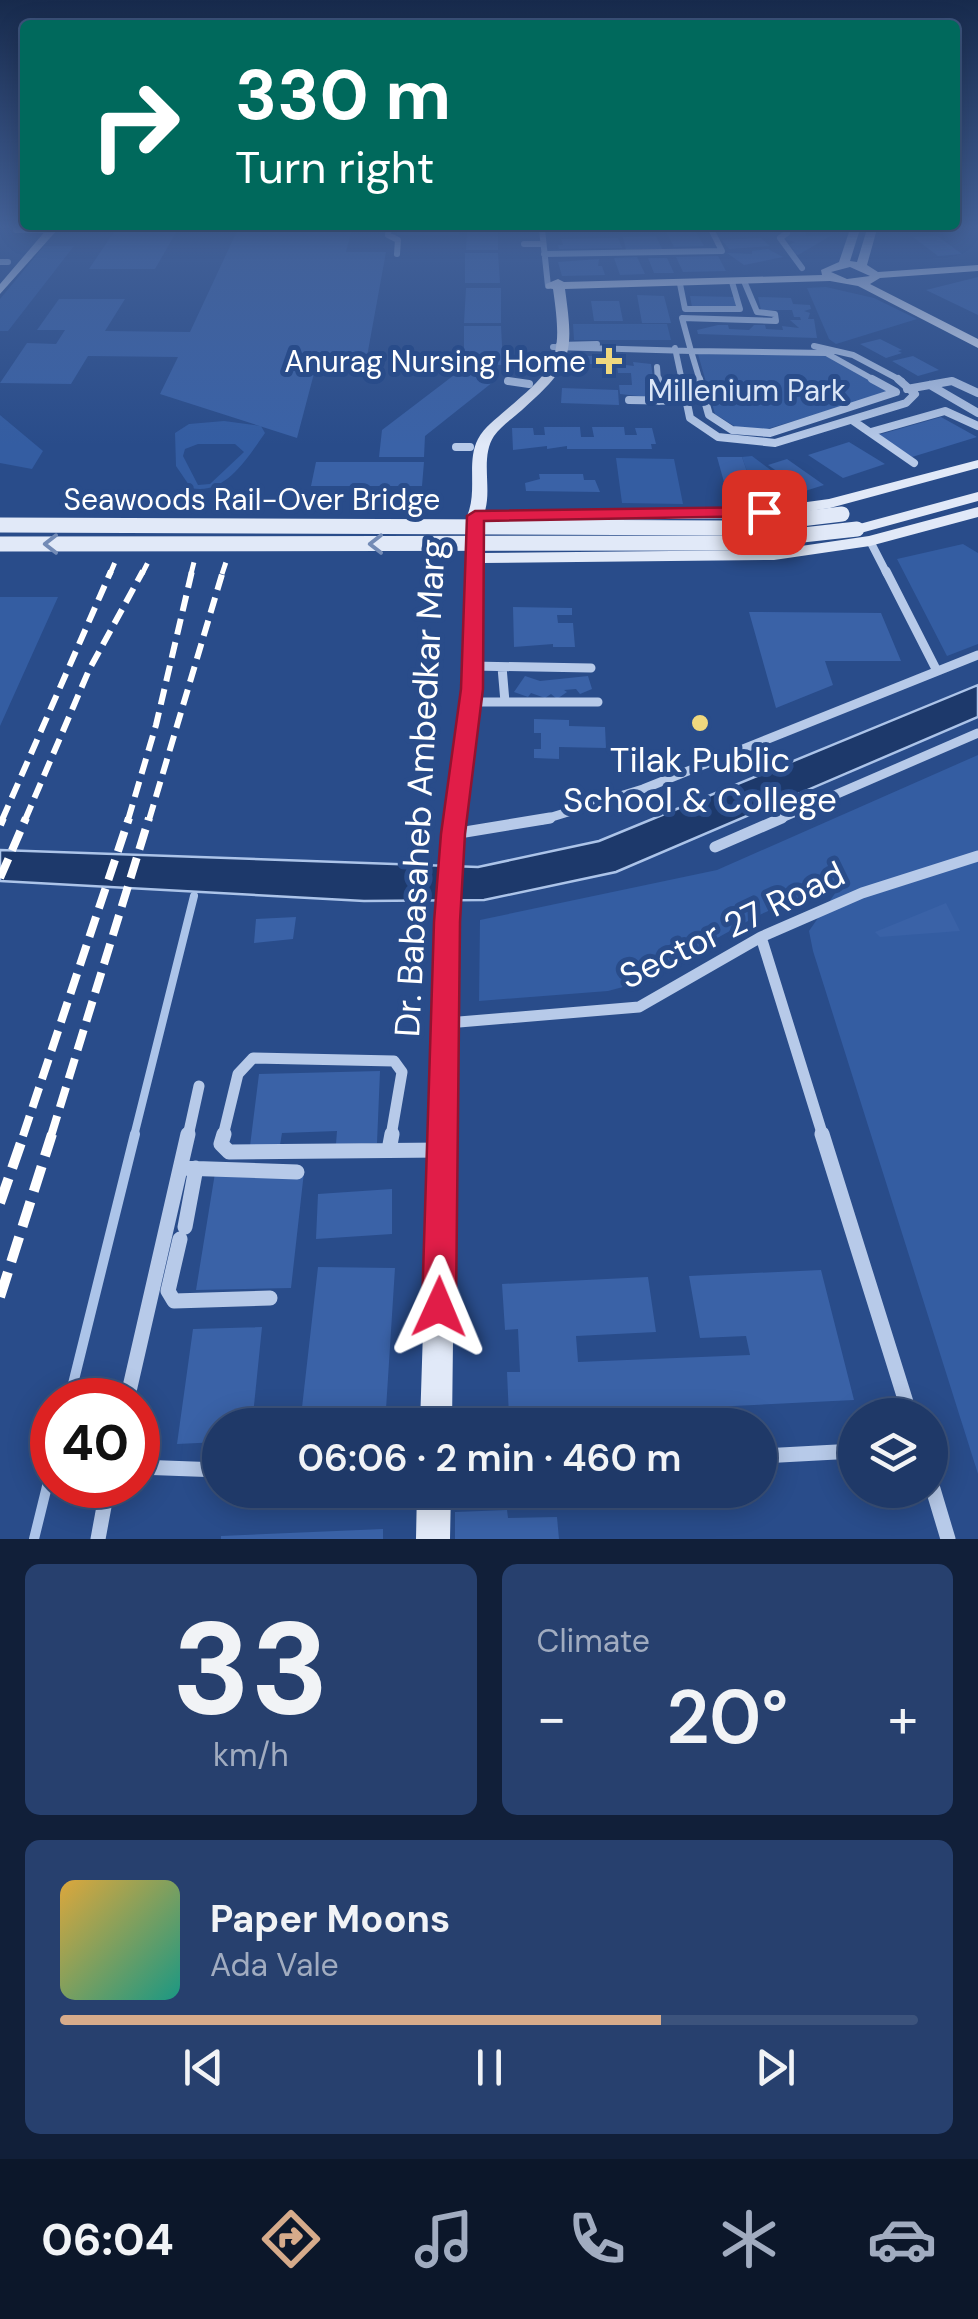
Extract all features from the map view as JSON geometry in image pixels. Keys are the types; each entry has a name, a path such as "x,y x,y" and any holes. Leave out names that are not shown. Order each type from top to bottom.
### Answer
{"main road":[{"path":"555,301 561,347"},
{"path":"909,301 978,344"},
{"path":"917,301 978,333"},
{"name":"Dr. Babasaheb Ambedkar Marg","path":"475,516 467,507 463,447 546,368 561,347"},
{"name":"Dr. Babasaheb Ambedkar Marg","path":"436,1408 447,922 470,702 475,516 480,507 485,438 552,378 561,347"},
{"path":"475,516 749,514 830,503 978,464"},
{"name":"Seawoods Rail-Over Bridge","path":"0,526 725,528 842,514 978,478"},
{"name":"Seawoods Rail-Over Bridge","path":"0,544 731,544 864,535 978,496"},
{"path":"475,558 755,556 978,512"},
{"path":"433,1539 434,1508"}],"street":[{"path":"684,301 685,308 740,309 739,301"},
{"path":"561,347 690,348 834,346 911,388 915,394 906,403 775,444 732,430 709,416 690,348 682,318 776,321 775,314 757,312 750,301"},
{"path":"826,352 834,346"},
{"path":"675,348 690,418 718,437 770,433 892,396 894,390"},
{"path":"690,348 826,352 894,390 952,381 978,393"},
{"path":"657,367 659,401"},
{"path":"507,381 526,387"},
{"path":"930,385 978,413"},
{"path":"629,400 686,401"},
{"path":"871,432 945,411 978,426"},
{"path":"852,420 914,464"},
{"path":"864,535 937,671"},
{"path":"453,837 530,824 594,806 978,655"},
{"path":"472,666 591,668"},
{"path":"502,667 505,702"},
{"path":"470,702 598,702"},
{"path":"715,848 978,732"},
{"name":"Sector 27 Road","path":"446,1023 640,1006 761,937 862,892 978,856"},
{"path":"761,937 905,1398"},
{"path":"389,1150 402,1072 394,1062 253,1058 238,1074 223,1149 389,1150 443,1150"},
{"path":"133,1378 182,1198 200,1086"},
{"path":"188,1168 297,1172"},
{"path":"182,1198 182,1233 165,1267 168,1291 174,1301 270,1298"},
{"path":"777,1455 838,1452"},
{"path":"160,1469 202,1470"},
{"path":"98,1539 104,1508"},
{"path":"939,1508 948,1539"}],"green space":[{"path":"0,301 31,301 8,331 0,331"},
{"path":"813,301 880,301 917,319 836,344 829,339"},
{"path":"573,324 667,324 671,340 574,340"},
{"name":"Millenium Park","path":"698,354 824,355 887,388 887,393 767,429 736,427 715,414"},
{"path":"0,415 43,451 32,469 0,463"},
{"path":"224,421 261,426 265,433 225,480 203,489 191,488 176,466 175,433 189,424","holes":["198,444 235,444 244,452 210,484 198,485 183,456 185,449"]},
{"path":"752,456 803,494 757,501 742,457"},
{"path":"616,458 674,459 683,504 622,503"},
{"path":"963,544 978,553 978,644 947,656 897,559"},
{"path":"0,597 58,597 0,726"},
{"path":"978,755 978,1474 813,951 809,931 847,876 757,916 634,984 608,991 479,1001 480,920 717,870"}],"shaded area":[{"path":"978,685 978,717 616,872 484,900 364,901 0,881 0,850 478,867 599,841"}],"building":[{"path":"58,301 124,301 105,331 190,332 205,301 377,301 366,362 317,362 297,438 160,394 178,357 88,356 71,384 0,383 27,343 56,344 65,330 37,330"},
{"path":"465,301 501,301 501,323 464,323"},
{"path":"591,301 619,301 623,321 594,321"},
{"path":"638,301 665,301 671,323 642,323"},
{"path":"691,301 737,301 740,308 692,307"},
{"path":"759,301 810,305 811,309 804,311 810,313 808,319 814,319 817,338 698,334 697,330 718,325 749,330 754,325 765,325 766,329 799,328 790,320 801,320 794,317 792,310 761,310"},
{"path":"949,301 978,301 978,315"},
{"path":"464,326 501,326 503,365 464,365"},
{"path":"880,339 902,353 886,358 860,344"},
{"path":"580,356 624,356 626,365 651,364 656,398 620,394 619,385 632,385 631,373 618,373 617,364 581,364"},
{"path":"913,356 939,370 918,376 892,361"},
{"path":"462,369 498,378 425,436 424,457 379,457 382,430"},
{"path":"562,388 618,390 619,405 561,403"},
{"path":"941,417 977,437 912,457 878,435"},
{"path":"544,427 580,427 581,437 594,437 592,427 624,427 625,435 637,435 635,428 652,428 656,444 651,444 652,449 547,446 513,450 512,428 533,428 534,435 545,435"},
{"path":"849,442 885,464 843,478 808,455"},
{"path":"717,457 742,457 757,501 729,500"},
{"path":"787,459 824,485 805,491 768,465"},
{"path":"316,462 424,462 422,486 311,486"},
{"path":"539,474 583,474 584,480 595,480 600,492 526,491 525,483 540,479"},
{"path":"513,607 572,608 572,615 557,615 558,623 573,623 575,647 514,647"},
{"path":"749,612 881,613 901,661 825,661 833,685 776,708"},
{"path":"525,676 540,681 588,676 592,689 580,694 576,689 564,690 567,692 557,699 551,694 545,698 531,693 528,697 514,692"},
{"path":"534,719 569,720 569,726 605,727 606,748 559,747 559,759 534,758 534,749 541,749 541,733 534,733"},
{"path":"946,903 960,931 880,937 875,932"},
{"path":"296,917 293,939 254,943 256,919"},
{"path":"380,1071 377,1143 336,1144 337,1131 282,1133 280,1145 250,1146 259,1074"},
{"path":"304,1172 291,1288 196,1290 215,1173"},
{"path":"392,1189 392,1234 316,1239 318,1194"},
{"path":"318,1267 395,1268 386,1408 302,1408"},
{"path":"821,1270 853,1398 692,1408 509,1408 507,1372 520,1372 518,1329 505,1330 502,1284 648,1277 656,1332 576,1336 578,1362 750,1355 746,1336 700,1338 689,1276"},
{"path":"262,1327 254,1408 202,1408 202,1443 177,1444 193,1329"},
{"path":"507,1510 508,1518 557,1517 559,1539 455,1539 455,1512"},
{"path":"383,1529 383,1539 221,1539 221,1536"}],"waterway":[{"path":"134,1136 194,896"},
{"path":"74,1378 135,1134"},
{"path":"34,1539 42,1508"}],"railway":[{"path":"110,574 115,562"},
{"path":"142,574 148,562"},
{"path":"191,574 194,562"},
{"path":"223,571 226,562"},
{"path":"2,820 111,571"},
{"path":"25,820 89,670 143,571"},
{"path":"128,820 156,725 192,571"},
{"path":"149,820 223,571"},
{"path":"0,825 3,818"},
{"path":"0,878 26,818"},
{"path":"23,1136 129,818"},
{"path":"51,1136 149,818"},
{"path":"0,1203 24,1134"},
{"path":"0,1297 52,1134"}],"place":[{"name":"Anurag Nursing Home","path":"609,361"},
{"name":"Tilak Public School & College","path":"700,723"}],"route":[{"path":"439,1307 447,922 453,834 472,689 475,516 710,516 764,512"}]}
